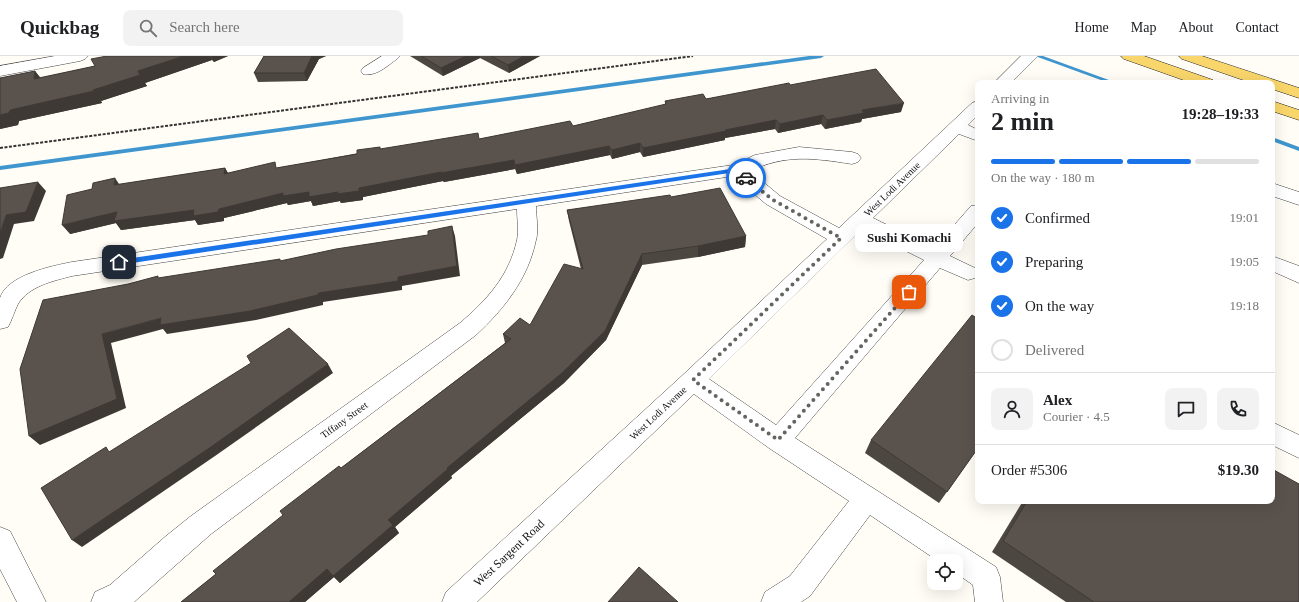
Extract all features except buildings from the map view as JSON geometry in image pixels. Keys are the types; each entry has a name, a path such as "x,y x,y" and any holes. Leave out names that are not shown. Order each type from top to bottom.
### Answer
{"main road":[{"path":"1129,56 1198,80"},
{"path":"1187,56 1259,80"},
{"path":"1275,85 1299,93"},
{"path":"1275,107 1299,115"}],"street":[{"path":"0,71 80,56"},
{"path":"369,71 392,56"},
{"path":"1005,80 1027,59"},
{"name":"West Lodi Avenue","path":"563,503 975,109"},
{"path":"957,127 975,135"},
{"path":"0,321 4,310 15,292 32,281 54,273 737,170 761,159 799,152 852,158"},
{"path":"737,170 773,200 841,238"},
{"path":"1275,190 1299,199"},
{"name":"Tiffany Street","path":"105,602 120,595 176,545 201,525 468,329 487,312 504,292 517,270 527,239 526,201"},
{"path":"778,440 975,215"},
{"path":"860,220 939,257 968,273"},
{"path":"1275,264 1299,275"},
{"path":"693,380 778,440 986,577 989,602"},
{"path":"1275,435 1299,447"},
{"path":"775,602 800,586 867,498"},
{"name":"West Sargent Road","path":"456,602 563,503"},
{"path":"0,540 32,602"}],"path":[{"path":"0,148 693,56"}],"waterway":[{"path":"0,168 821,56"},
{"path":"1038,56 1106,80"},
{"path":"1275,140 1299,149"}],"way so far":[{"path":"746,178 773,200 841,238 693,380 778,440 909,292"}],"place":[{"name":"Sushi Komachi","path":"909,292"}],"route":[{"path":"119,262 737,170 746,178"}]}
